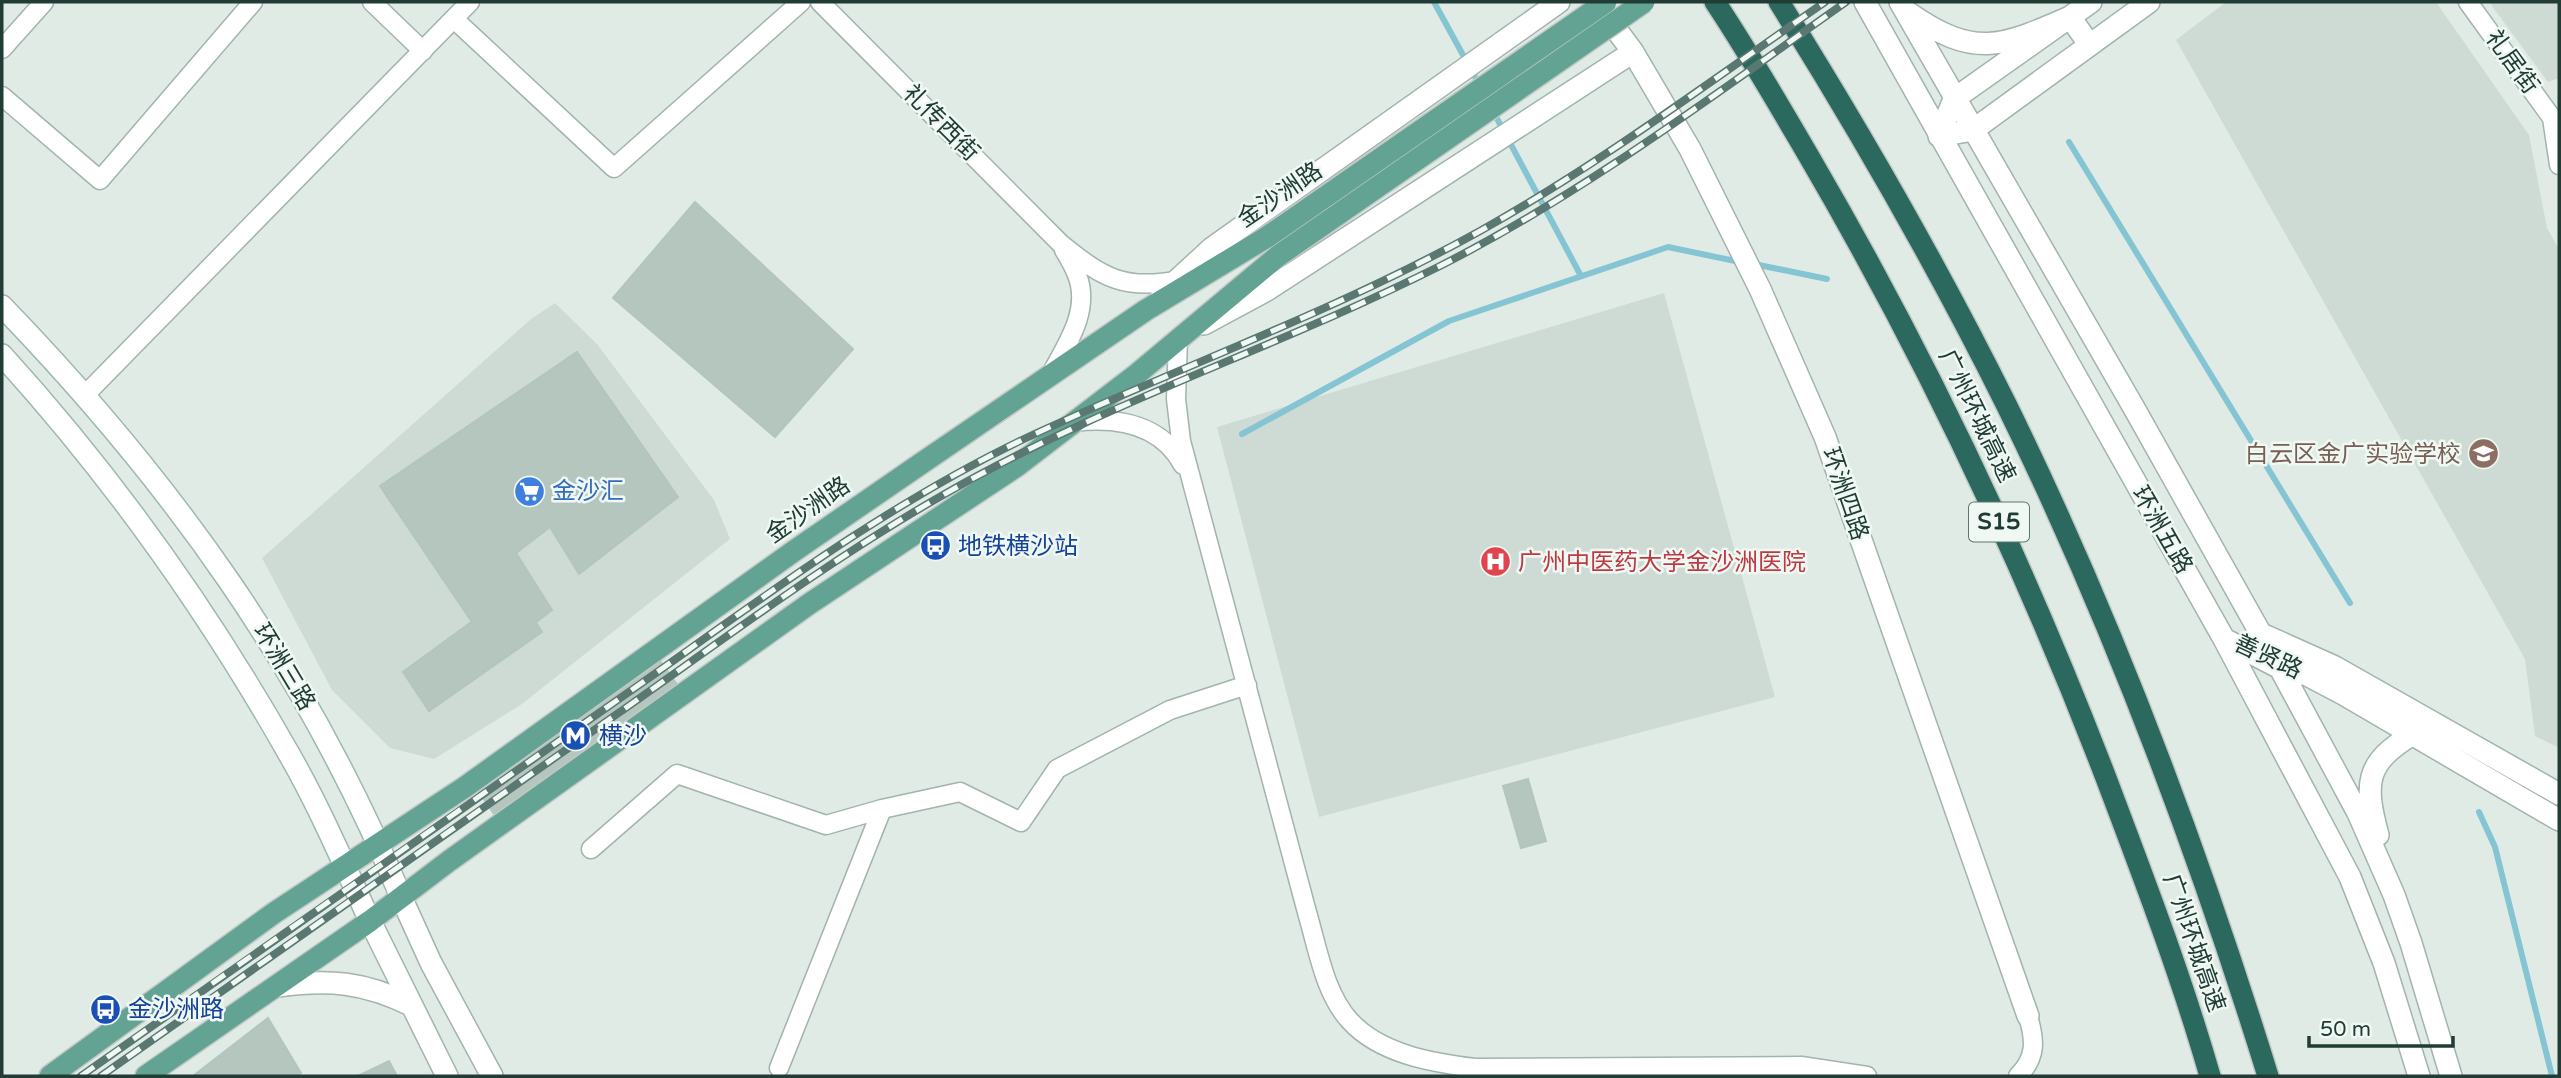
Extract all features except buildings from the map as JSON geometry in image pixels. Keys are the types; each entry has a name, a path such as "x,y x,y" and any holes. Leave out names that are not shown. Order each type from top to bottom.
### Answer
{"highway":[{"name":"广州环城高速","path":"1715,2 1749,54 1862,249 1933,383 2012,548 2081,713 2143,875 2210,1076"},
{"name":"广州环城高速","path":"1779,2 1835,92 1916,233 2007,407 2074,551 2177,803 2268,1076"}],"main road":[{"name":"金沙洲路","path":"50,1076 274,913 465,787 794,551 1146,310 1267,237 1606,2"},
{"name":"金沙洲路","path":"146,1076 370,921 809,604 972,497 1074,422 1278,256 1644,2"}],"street":[{"path":"2,49 44,2"},
{"path":"2,96 100,180 253,2"},
{"path":"372,2 423,51"},
{"path":"85,395 470,2"},
{"path":"454,19 614,168 801,2"},
{"name":"礼传西街","path":"820,2 1061,244"},
{"path":"1146,310 1212,248 1559,2"},
{"name":"环洲四路","path":"1596,2 1633,52 1706,181 1760,289 1825,437 2028,1016"},
{"name":"环洲五路","path":"1864,2 2224,639 2350,877 2384,963 2418,1076"},
{"path":"1938,136 1954,99 2091,2"},
{"path":"1938,136 1973,130 2149,2"},
{"name":"礼居街","path":"2468,2 2552,118 2559,164"},
{"path":"1902,6 1948,36 1987,45 2021,37 2070,17"},
{"name":"环洲五路","path":"1902,6 2127,397 2280,668 2358,813 2394,895 2429,999 2451,1076"},
{"path":"2070,17 2089,44"},
{"path":"1633,52 1267,290 1178,339 1176,419 1304,903 1326,976 1349,1021 1367,1035 1390,1047 1423,1060 1472,1072 1801,1066 1867,1076"},
{"path":"1061,244 1097,272 1113,279 1146,285 1208,274"},
{"path":"1051,374 1072,336 1082,297 1078,276 1061,244"},
{"name":"环洲三路","path":"2,306 127,443 178,509 267,636 317,720 379,845 431,963 492,1076"},
{"name":"环洲三路","path":"2,355 106,476 184,586 289,754 447,1076"},
{"path":"1074,422 1118,421 1155,433 1179,458 1191,480"},
{"name":"善贤路","path":"2224,639 2259,632 2344,672 2559,794"},
{"name":"善贤路","path":"2224,639 2280,668 2307,675 2559,820"},
{"path":"591,849 677,774 826,825 882,809 960,792 1021,822 1057,769 1170,710 1247,685"},
{"path":"2394,895 2371,808 2371,777 2385,754 2413,734"},
{"path":"779,1068 882,809"},
{"path":"278,986 339,982 375,990 411,1005"},
{"path":"2018,1076 2031,1057 2035,1039 2028,1016"}],"shaded area":[{"name":"白云区金广实验学校","path":"2226,2 2436,2 2529,135 2547,228 2559,249 2559,748 2535,736 2525,659 2176,40"},
{"path":"2489,2 2559,2 2559,78 2548,82"},
{"name":"广州中医药大学金沙洲医院","path":"1664,293 1775,697 1319,817 1217,427"},
{"path":"555,303 597,344 714,500 730,539 522,704 434,759 390,748 332,690 262,558 531,319"}],"waterway":[{"path":"1434,2 1480,86"},
{"path":"1493,111 1581,276"},
{"path":"2069,142 2350,603"},
{"path":"1242,434 1449,321 1668,247 1740,262"},
{"path":"1754,264 1827,279"},
{"path":"2479,812 2495,847 2552,1076"}],"railway":[{"path":"81,1076 821,557 921,494 1026,438 1313,313 1480,231 1612,150 1825,2"},
{"path":"101,1076 777,601 901,520 1003,462 1064,432 1378,296 1493,237 1597,175 1846,2"}],"place":[{"name":"白云区金广实验学校","path":"2484,454"},
{"name":"金沙汇","path":"529,491"},
{"name":"地铁横沙站","path":"935,546"},
{"name":"广州中医药大学金沙洲医院","path":"1495,562"},
{"name":"横沙","path":"576,736"},
{"name":"金沙洲路","path":"105,1009"}]}
